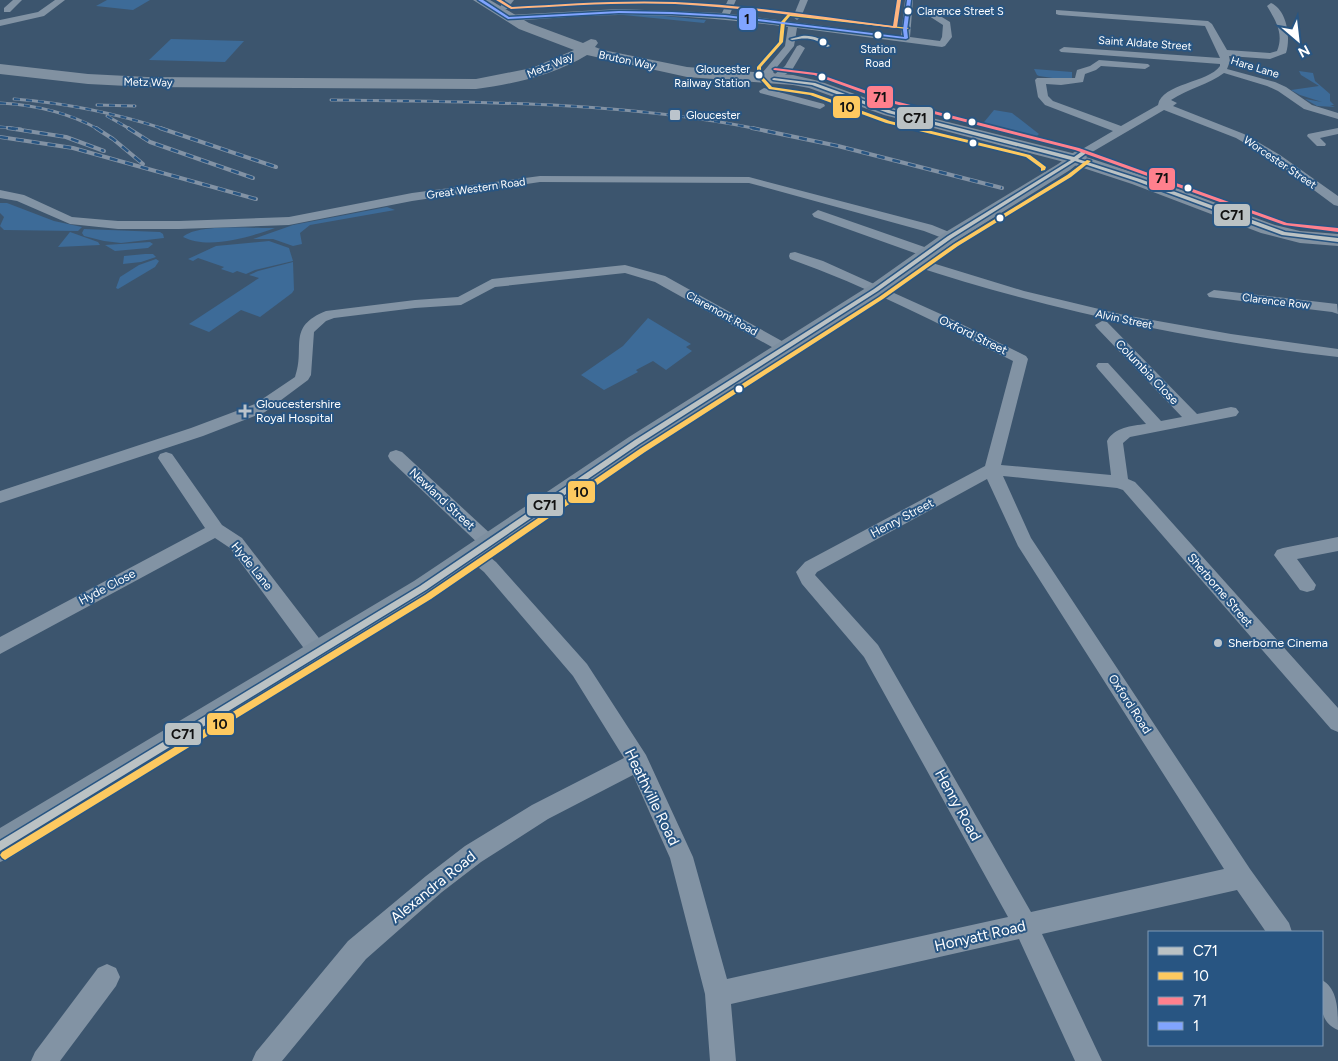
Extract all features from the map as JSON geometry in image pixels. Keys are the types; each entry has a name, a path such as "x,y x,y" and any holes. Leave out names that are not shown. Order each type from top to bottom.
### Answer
{"main road":[{"name":"Bruton Way","path":"480,0 504,6 582,46"},
{"name":"Bruton Way","path":"504,6 582,46 642,65 771,83 813,84 890,112 1032,147 1078,156"},
{"name":"Metz Way","path":"0,69 47,74 470,79 496,76 525,68 582,46"},
{"name":"Bruton Way","path":"771,83 816,78 896,107 1078,156"},
{"path":"1032,147 1052,161 1055,166 1053,173"},
{"path":"0,846 423,588 637,442 876,290 950,237 1078,156"},
{"path":"1078,156 1276,224 1308,230 1338,231"},
{"path":"1078,156 1268,229 1300,237 1338,240"}],"street":[{"path":"7,10 18,0"},
{"path":"0,23 41,14 61,0"},
{"path":"562,14 569,0"},
{"path":"619,12 618,9 624,0"},
{"path":"672,13 679,0"},
{"path":"725,16 732,0"},
{"path":"906,38 905,30 909,0"},
{"path":"771,83 788,52 794,33 794,21 802,4 816,9"},
{"path":"1078,156 1163,106 1173,103 1195,88 1223,61 1281,53 1286,42 1285,33 1271,6"},
{"path":"1048,11 1060,14 1208,24 1223,61"},
{"path":"523,17 619,12 725,16 794,21 806,26 906,38 938,46"},
{"path":"932,14 947,24 946,37 938,46"},
{"path":"771,83 798,56 804,36 803,30 806,26"},
{"path":"860,33 872,41 938,46"},
{"name":"Saint Aldate Street","path":"1064,50 1223,61"},
{"name":"Hare Lane","path":"1223,61 1282,89 1308,107 1336,115"},
{"path":"1123,131 1049,102 1043,97 1040,80 1062,82 1080,80 1080,72 1093,68 1100,63 1145,66"},
{"path":"771,83 820,106"},
{"name":"Worcester Street","path":"1163,106 1240,136 1276,157 1338,202"},
{"path":"1321,144 1312,136 1314,134 1338,131"},
{"name":"Great Western Road","path":"0,194 20,198 70,220 118,226 179,225 289,221 412,197 540,180 749,180 874,213 950,237"},
{"name":"Alvin Street","path":"818,214 922,257 951,274 1048,302 1191,334 1338,353"},
{"path":"806,246 791,258 876,290"},
{"name":"Claremont Road","path":"0,497 197,432 260,408 301,380 304,375 307,331 321,318 331,314 415,304 461,301 492,283 588,272 625,270 660,279 784,348"},
{"name":"Oxford Street","path":"876,290 1021,359 992,469"},
{"name":"Clarence Row","path":"1214,294 1337,308 1338,310"},
{"name":"Columbia Close","path":"1102,325 1193,420"},
{"path":"1103,366 1157,426"},
{"path":"992,469 1025,474 1120,482 1115,441 1125,433 1231,412"},
{"name":"Newland Street","path":"396,456 481,547"},
{"name":"Hyde Lane","path":"166,458 216,530 236,543 318,652"},
{"name":"Henry Street","path":"811,567 992,469"},
{"name":"Oxford Road","path":"992,469 1003,498 1024,541 1242,877 1279,931"},
{"name":"Sherborne Street","path":"1120,482 1129,486 1143,501 1338,723"},
{"name":"Hyde Close","path":"0,646 216,530"},
{"path":"1307,584 1283,555 1338,544"},
{"name":"Heathville Road","path":"481,547 490,566 580,670 638,762 680,857 718,994 723,1061"},
{"name":"Henry Road","path":"811,567 805,572 808,579 871,651 1026,926 1089,1061"},
{"name":"Alexandra Road","path":"266,1061 356,950 434,884 472,854 540,812 638,762"},
{"name":"Honyatt Road","path":"718,994 1242,877"},
{"path":"44,1061 107,976"},
{"path":"1323,994 1338,1016"}],"shaded area":[{"path":"107,0 150,0 133,10 96,6"},
{"path":"623,15 653,15 706,20 704,23"},
{"path":"171,39 244,41 225,62 149,60"},
{"path":"1034,69 1072,72 1072,79 1066,80 1039,76"},
{"path":"1299,71 1313,73 1315,81 1330,94 1330,101 1334,105 1330,105 1335,107 1317,106 1305,99 1322,102 1291,90 1319,86 1301,75"},
{"path":"994,110 1012,113 1039,134 1033,140 980,127"},
{"path":"0,203 7,203 54,221 82,227 78,231 4,230 0,226 4,217 0,213"},
{"path":"387,207 395,210 310,225 300,233 302,244 293,246 273,239 253,239 293,225"},
{"path":"213,228 275,228 229,241 193,241 183,237 190,233"},
{"path":"84,229 160,232 164,238 121,243 84,236 82,233"},
{"path":"70,232 98,242 100,245 58,247"},
{"path":"269,241 289,248 293,261 246,274 237,271 233,273 221,269 224,267 198,258 193,261 188,259 216,246"},
{"path":"150,242 153,244 148,248 115,251 105,245"},
{"path":"153,254 156,257 141,262 123,264 124,256"},
{"path":"156,259 159,261 155,267 118,289 116,288 120,277 139,265"},
{"path":"293,262 294,290 260,317 241,310 209,332 189,324 259,278 249,275"},
{"path":"648,318 691,344 686,347 692,351 666,370 653,361 636,370 638,372 604,390 581,375 623,346"}],"railway":[{"path":"14,99 90,110 164,129"},
{"path":"331,100 492,103 599,108 652,113 758,129"},
{"path":"0,103 51,110 96,128"},
{"path":"97,105 135,106"},
{"path":"107,116 130,129"},
{"path":"0,127 21,129"},
{"path":"8,128 66,137 104,151"},
{"path":"96,128 113,139 143,164"},
{"path":"128,128 150,142 253,178"},
{"path":"160,128 276,167"},
{"path":"752,128 838,146 1002,188"},
{"path":"0,137 73,148 256,199"}],"transit line":[{"name":"1","path":"480,0 508,18 619,12 672,13 725,16 906,38 905,30 909,0"},
{"path":"498,0 511,8 618,2 726,6 895,27 899,0"},
{"name":"10","path":"907,28 789,15 783,22 781,42 759,67 759,75 771,88 811,94 888,122 1028,156 1044,168 1043,170"},
{"name":"C71","path":"792,39 811,37 820,40 828,46"},
{"name":"71","path":"775,69 815,74 893,102 1077,149 1286,224 1338,230"},
{"name":"C71","path":"774,79 813,84 890,112 1074,159 1138,180 1284,234 1338,240"},
{"name":"C71","path":"0,846 423,588 637,442 876,290 950,237 1064,167 1083,153"},
{"name":"10","path":"5,855 428,597 643,450 881,298 956,245 1069,176 1089,161"}],"place":[{"name":"Clarence Street S","path":"908,11"},
{"name":"Station Road","path":"878,35"},
{"name":"Gloucester Railway Station","path":"759,75"},
{"name":"Gloucester","path":"675,115"},
{"name":"Gloucestershire Royal Hospital","path":"245,411"},
{"name":"Sherborne Cinema","path":"1218,643"}]}
